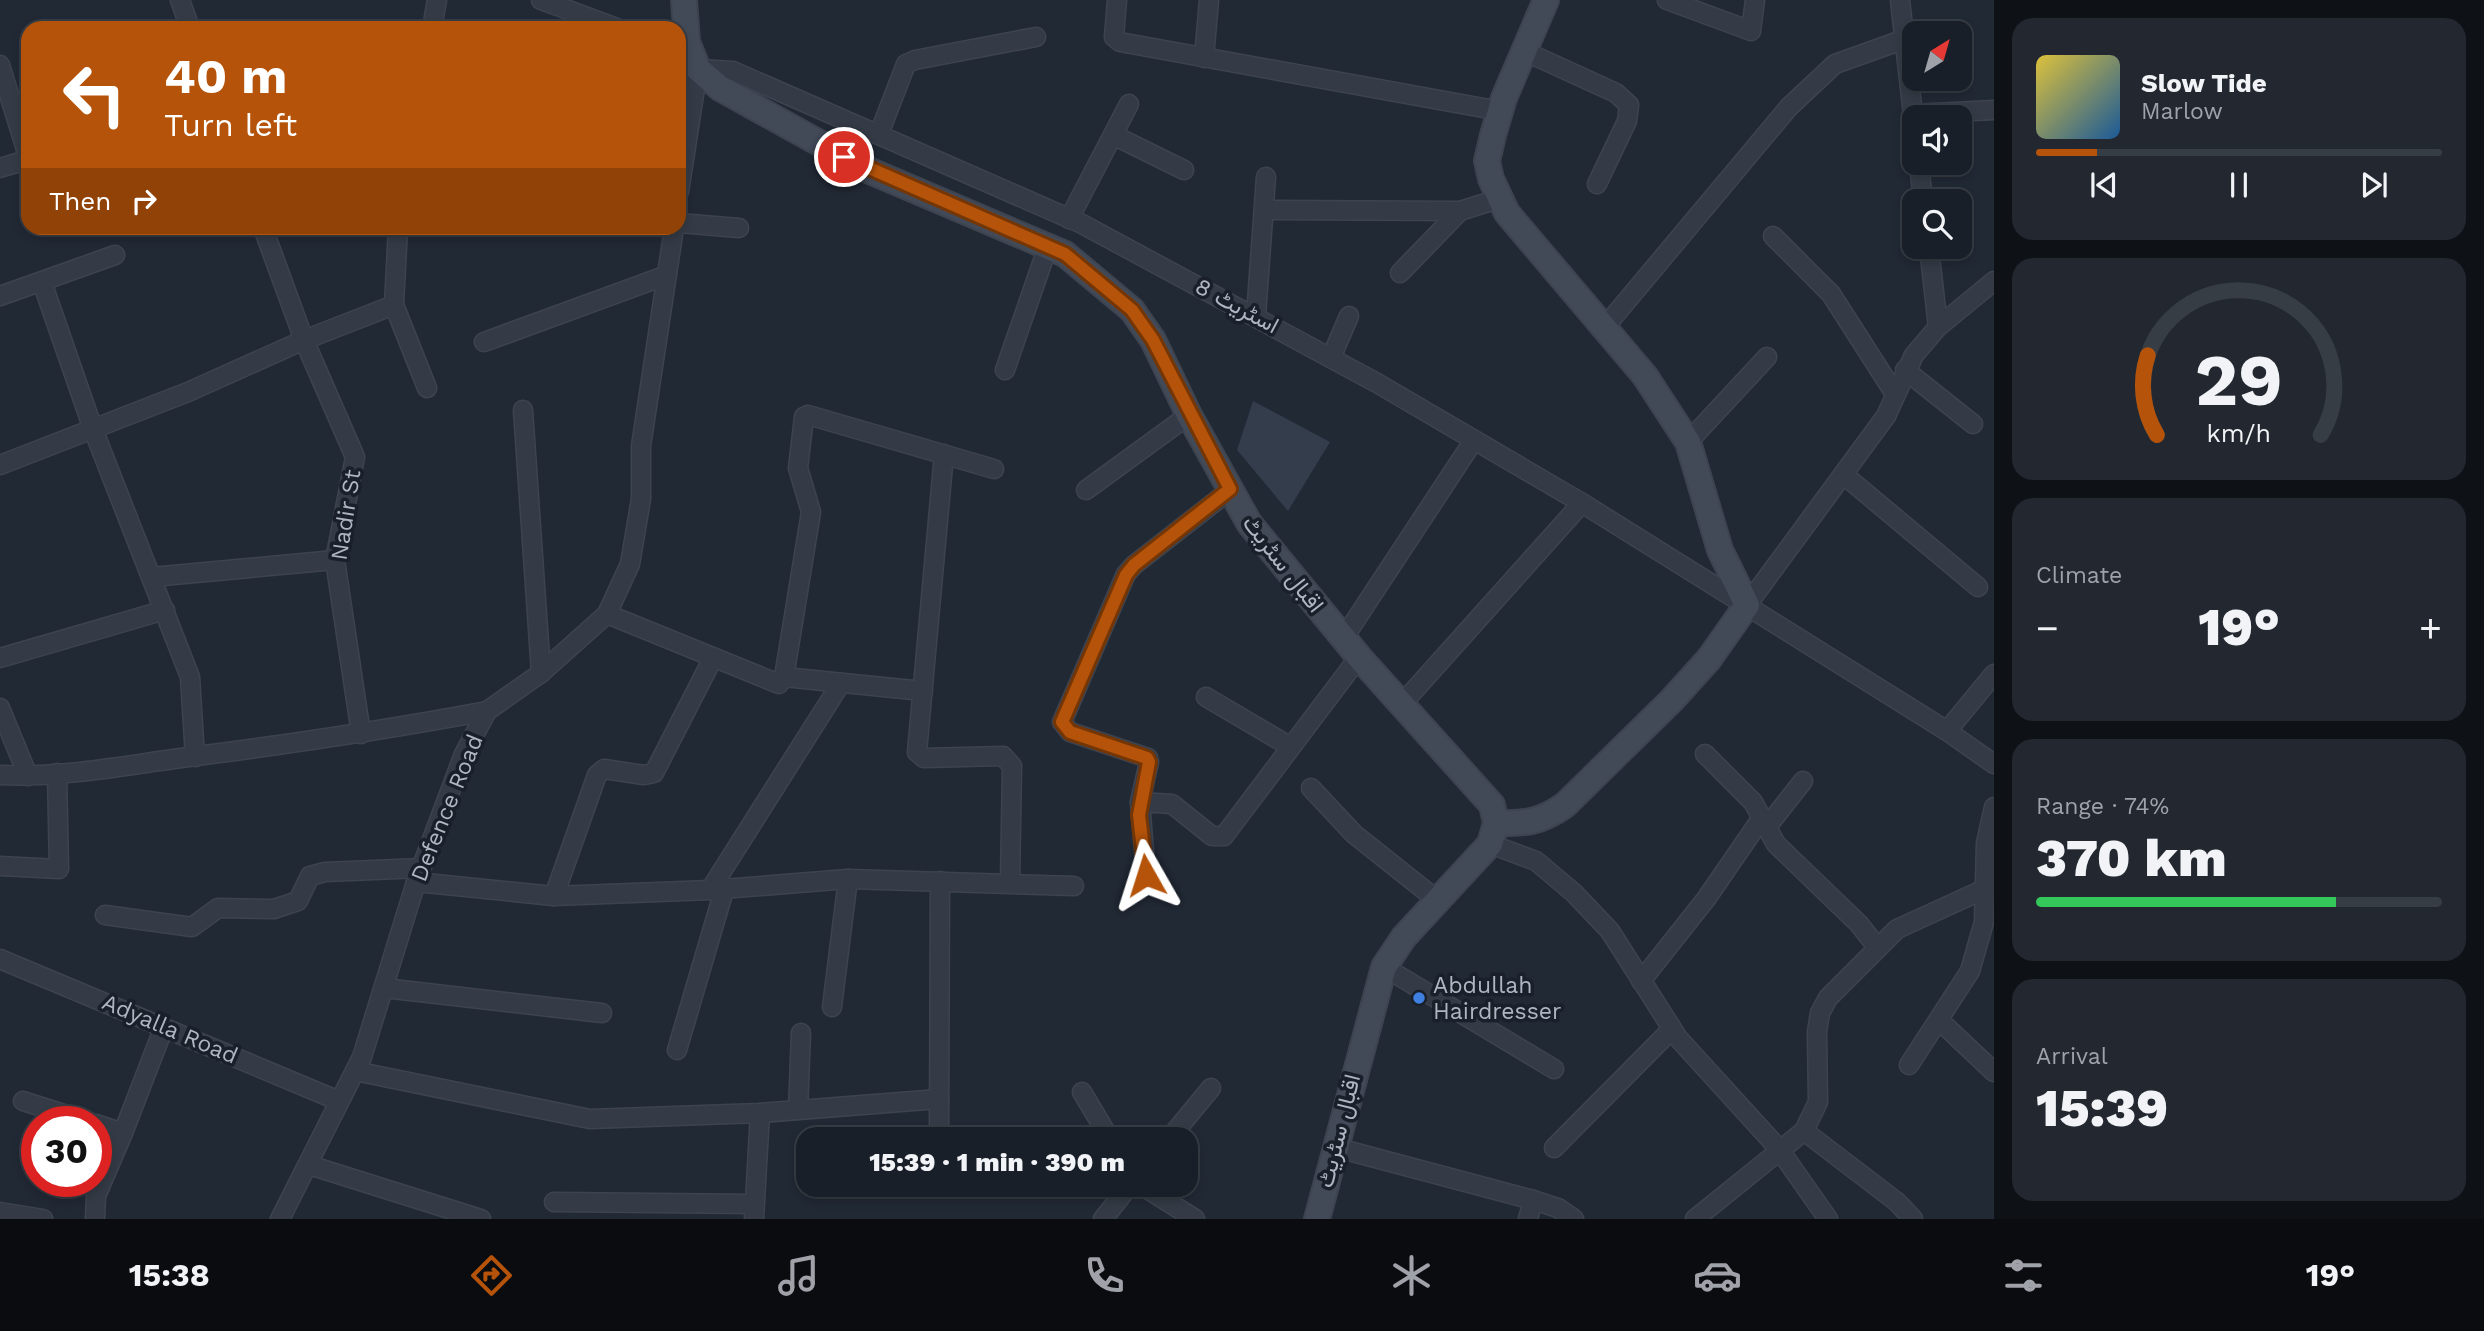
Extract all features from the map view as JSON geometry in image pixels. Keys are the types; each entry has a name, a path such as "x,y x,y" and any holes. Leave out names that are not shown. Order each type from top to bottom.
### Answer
{"street":[{"path":"180,0 188,21"},
{"path":"433,21 437,0"},
{"path":"541,0 598,21"},
{"path":"684,0 686,21"},
{"path":"1116,0 1116,40 1500,111"},
{"path":"1205,58 1209,0"},
{"path":"1546,0 1500,111 1487,161 1498,199 1645,376 1688,442 1720,550 1747,605"},
{"path":"1667,0 1751,31 1755,0"},
{"path":"1900,0 1903,21"},
{"path":"686,22 689,55 686,96"},
{"path":"879,134 906,64 1036,37"},
{"path":"1604,328 1789,107 1835,64 1902,40"},
{"path":"1524,51 1616,93 1629,105 1627,121 1597,184"},
{"name":"اسٹریٹ 8","path":"689,55 733,71 879,134 1069,219 1256,316 1582,503 1947,731 1994,764"},
{"name":"اقبال سٹریٹ","path":"689,55 720,89 868,170 1065,254 1132,310 1153,340 1189,415 1249,523 1351,648 1492,805 1493,834 1404,937 1384,967 1317,1219"},
{"path":"0,65 21,133"},
{"path":"1069,219 1129,104"},
{"path":"1972,112 1994,110"},
{"path":"1113,135 1184,170"},
{"path":"0,168 21,161"},
{"path":"1256,316 1266,177"},
{"path":"1265,210 1460,211 1498,199"},
{"path":"1400,273 1460,211"},
{"path":"686,224 739,228"},
{"name":"Nadir St","path":"266,235 304,340 355,457 335,560 360,734"},
{"path":"398,235 394,304 427,388"},
{"name":"Defence Road","path":"280,1219 362,1057 419,875 464,754 487,711 541,673 607,614 630,564 639,512 641,446 673,235"},
{"path":"1773,236 1831,294 1895,394"},
{"path":"1005,370 1048,246"},
{"path":"0,296 115,255"},
{"path":"1930,259 1938,327"},
{"path":"484,342 667,275"},
{"path":"42,282 93,429 190,677 195,757"},
{"path":"1493,834 1546,819 1565,805 1672,700 1709,659 1844,475 1886,416 1905,370 1938,327 1991,290"},
{"path":"0,464 188,393 304,340 394,304"},
{"path":"1331,358 1349,316"},
{"path":"1688,442 1766,357"},
{"path":"1905,370 1973,424"},
{"path":"523,410 541,673"},
{"path":"607,614 779,684 784,677 811,512 798,468 804,417 808,415 994,469"},
{"path":"1086,490 1189,415"},
{"path":"1140,802 1172,804 1213,836 1224,836 1291,747 1474,440"},
{"path":"944,454 919,756 1003,756 1012,766 1010,883"},
{"path":"1844,475 1978,587"},
{"path":"1146,875 1140,802 1149,762 1147,758 1070,732 1062,722 1126,575 1134,565 1230,489"},
{"path":"1401,705 1582,503"},
{"path":"152,577 335,560"},
{"path":"0,658 165,610"},
{"path":"554,896 597,775 604,769 644,775 654,773 713,658"},
{"path":"1947,731 1994,674"},
{"path":"784,677 923,691"},
{"path":"677,1051 718,888 841,683"},
{"path":"1206,697 1291,747"},
{"path":"0,708 28,776"},
{"path":"0,775 28,776 195,757 360,734 487,711"},
{"path":"1705,754 1754,802 1776,844 1859,924 1877,947"},
{"path":"0,866 59,869 57,773"},
{"path":"1641,981 1764,823 1804,781"},
{"path":"1311,788 1354,834 1437,900"},
{"path":"1909,1065 1970,971 1984,922 1987,888 1986,843 1994,807"},
{"path":"1493,834 1527,855 1574,893 1610,931 1672,1029 1779,1149 1828,1219"},
{"path":"105,915 192,927 218,908 274,909 298,901 310,876 325,872 419,875 554,896 848,879 1074,886"},
{"path":"832,1007 848,879"},
{"path":"939,1127 940,881"},
{"path":"1695,1219 1804,1131 1818,1102 1817,1032 1820,1013 1828,998 1897,929 1987,888"},
{"name":"Adyalla Road","path":"0,959 338,1101"},
{"path":"1384,967 1554,1069"},
{"path":"384,988 602,1013"},
{"path":"1940,1021 1994,1072"},
{"path":"95,1219 96,1196 164,1027"},
{"path":"1554,1148 1672,1029"},
{"path":"798,1110 801,1032"},
{"path":"355,1071 590,1119 760,1113 939,1099"},
{"path":"1179,1127 1211,1088"},
{"path":"1082,1093 1103,1127"},
{"path":"23,1101 39,1106"},
{"path":"554,1202 754,1212 760,1113"},
{"path":"112,1129 123,1133"},
{"path":"1804,1131 1897,1202 1913,1219"},
{"path":"1334,1147 1533,1200 1558,1208 1574,1219"},
{"path":"309,1165 481,1219"},
{"path":"1103,1219 1120,1197"},
{"path":"1161,1197 1195,1219"},
{"path":"1528,1219 1533,1200"},
{"path":"0,1212 43,1219"}],"building":[{"path":"1253,401 1330,442 1288,511 1237,450"}],"place":[{"name":"Abdullah Hairdresser","path":"1419,998"}],"route":[{"path":"844,157 868,170 1065,254 1132,310 1153,340 1189,415 1230,489 1134,565 1126,575 1062,722 1064,728 1070,732 1147,758 1149,762 1139,815 1146,875"}]}
